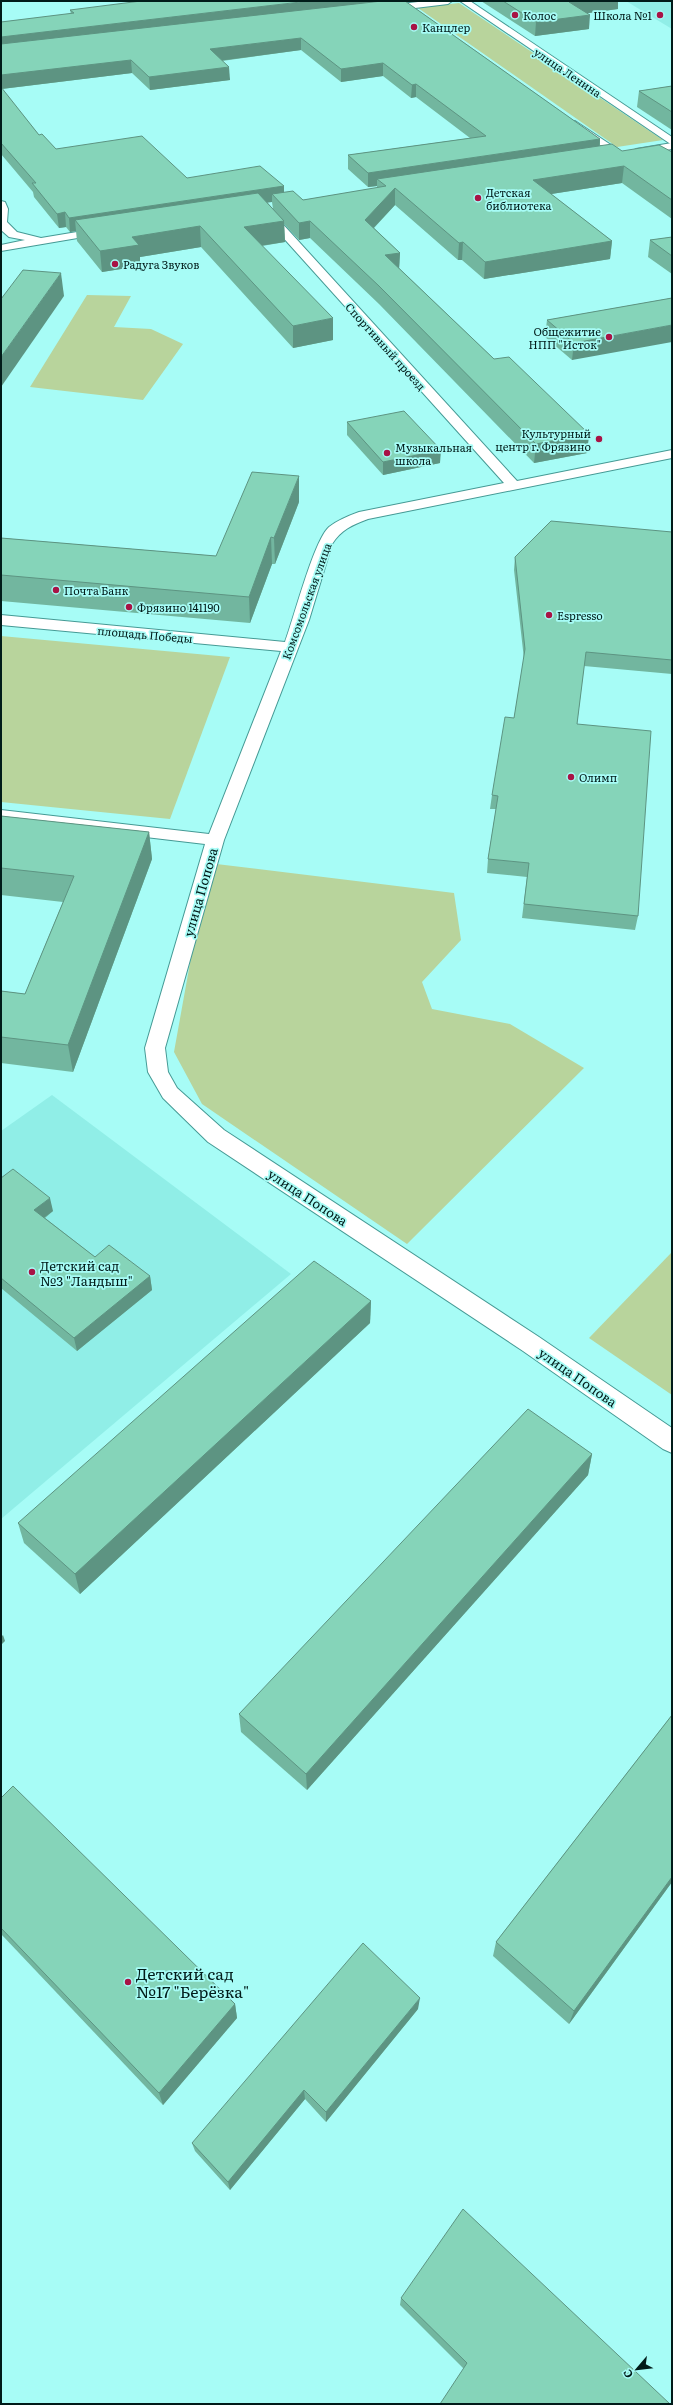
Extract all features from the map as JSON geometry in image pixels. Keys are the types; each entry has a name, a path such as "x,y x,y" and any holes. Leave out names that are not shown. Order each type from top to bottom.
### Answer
{"street":[{"path":"368,10 448,1"},
{"name":"улица Ленина","path":"464,1 672,142"},
{"path":"407,6 418,13"},
{"path":"564,116 619,155"},
{"path":"601,157 672,146"},
{"path":"649,150 661,158"},
{"path":"1,204 4,209 2,226 13,235 23,238 47,240"},
{"name":"Спортивный проезд","path":"276,205 257,208 513,485"},
{"path":"1,248 119,228"},
{"name":"Комсомольская улица","path":"215,840 289,647 301,620 325,544 333,531 346,522 364,515 672,454"},
{"name":"площадь Победы","path":"1,620 289,647"},
{"path":"1,815 215,840"},
{"name":"улица Попова","path":"215,840 155,1048 158,1072 170,1093 216,1136 531,1344 672,1442"}],"shaded area":[{"name":"Школа №1","path":"626,1 672,1 672,29"},
{"path":"459,3 663,140 617,147 418,8"},
{"path":"87,295 131,296 114,327 151,329 183,344 143,400 30,387"},
{"path":"1,636 230,657 170,819 1,802"},
{"path":"208,863 454,893 461,940 422,982 432,1009 510,1024 584,1068 407,1244 202,1104 174,1052"},
{"path":"52,1095 291,1274 1,1519 1,1131"},
{"path":"672,1252 672,1395 589,1338"}],"building":[{"path":"141,1 309,1 1,37 1,22 74,13 70,10"},
{"path":"382,1 405,1 600,139 368,173 348,155 486,136 416,84 412,85 383,63 341,69 301,38 210,49 229,67 149,77 131,60 1,75 1,44"},
{"path":"503,1 574,1 569,2 590,15 536,22"},
{"path":"672,86 672,112 639,91"},
{"path":"1,87 39,135 42,134 56,149 142,136 187,178 260,166 284,186 69,218 65,212 57,214 32,183 36,183 1,143"},
{"path":"612,144 622,151 659,145 672,152 672,200 624,166 533,180 612,241 485,262 463,242 459,243 395,188 365,220 400,253 385,255 494,359 509,357 589,434 536,444 379,286 310,221 299,223 272,194 293,191 303,200 386,186 377,179"},
{"path":"258,193 284,221 244,227 333,318 293,326 200,226 132,237 139,245 100,251 75,220"},
{"path":"672,237 672,256 650,240"},
{"path":"23,270 61,273 1,357 1,299"},
{"path":"672,298 672,325 574,343 547,320"},
{"path":"404,411 441,450 383,462 347,422"},
{"path":"252,472 299,476 274,538 271,537 249,597 1,575 1,538 216,556"},
{"path":"551,521 672,532 672,660 586,652 577,724 651,731 638,916 524,904 529,863 488,859 498,796 492,795 505,717 514,718 525,649 515,557"},
{"path":"1,816 149,832 68,1045 1,1037 1,991 25,994 74,876 1,868"},
{"path":"13,1169 50,1198 34,1210 95,1257 109,1245 150,1276 74,1338 1,1278 1,1178"},
{"path":"314,1261 371,1301 75,1574 18,1523"},
{"path":"528,1409 592,1454 306,1774 239,1714"},
{"path":"672,1715 672,1877 574,2011 496,1942"},
{"path":"13,1786 235,2004 159,2093 1,1928 1,1798"},
{"path":"363,1943 420,1998 326,2112 304,2090 228,2182 192,2143"},
{"path":"463,2209 670,2404 440,2404 467,2363 401,2298"}],"place":[{"name":"Колос","path":"515,15"},
{"name":"Школа №1","path":"660,15"},
{"name":"Канцлер","path":"414,27"},
{"name":"Детская библиотека","path":"478,198"},
{"name":"Радуга Звуков","path":"115,264"},
{"name":"Общежитие НПП \"Исток\"","path":"609,337"},
{"name":"Культурный центр г. Фрязино","path":"599,439"},
{"name":"Музыкальная школа","path":"387,453"},
{"name":"Почта Банк","path":"56,590"},
{"name":"Фрязино 141190","path":"129,607"},
{"name":"Espresso","path":"549,615"},
{"name":"Олимп","path":"571,777"},
{"name":"Детский сад №3 \"Ландыш\"","path":"32,1272"},
{"name":"Детский сад №17 \"Берёзка\"","path":"128,1982"}]}
